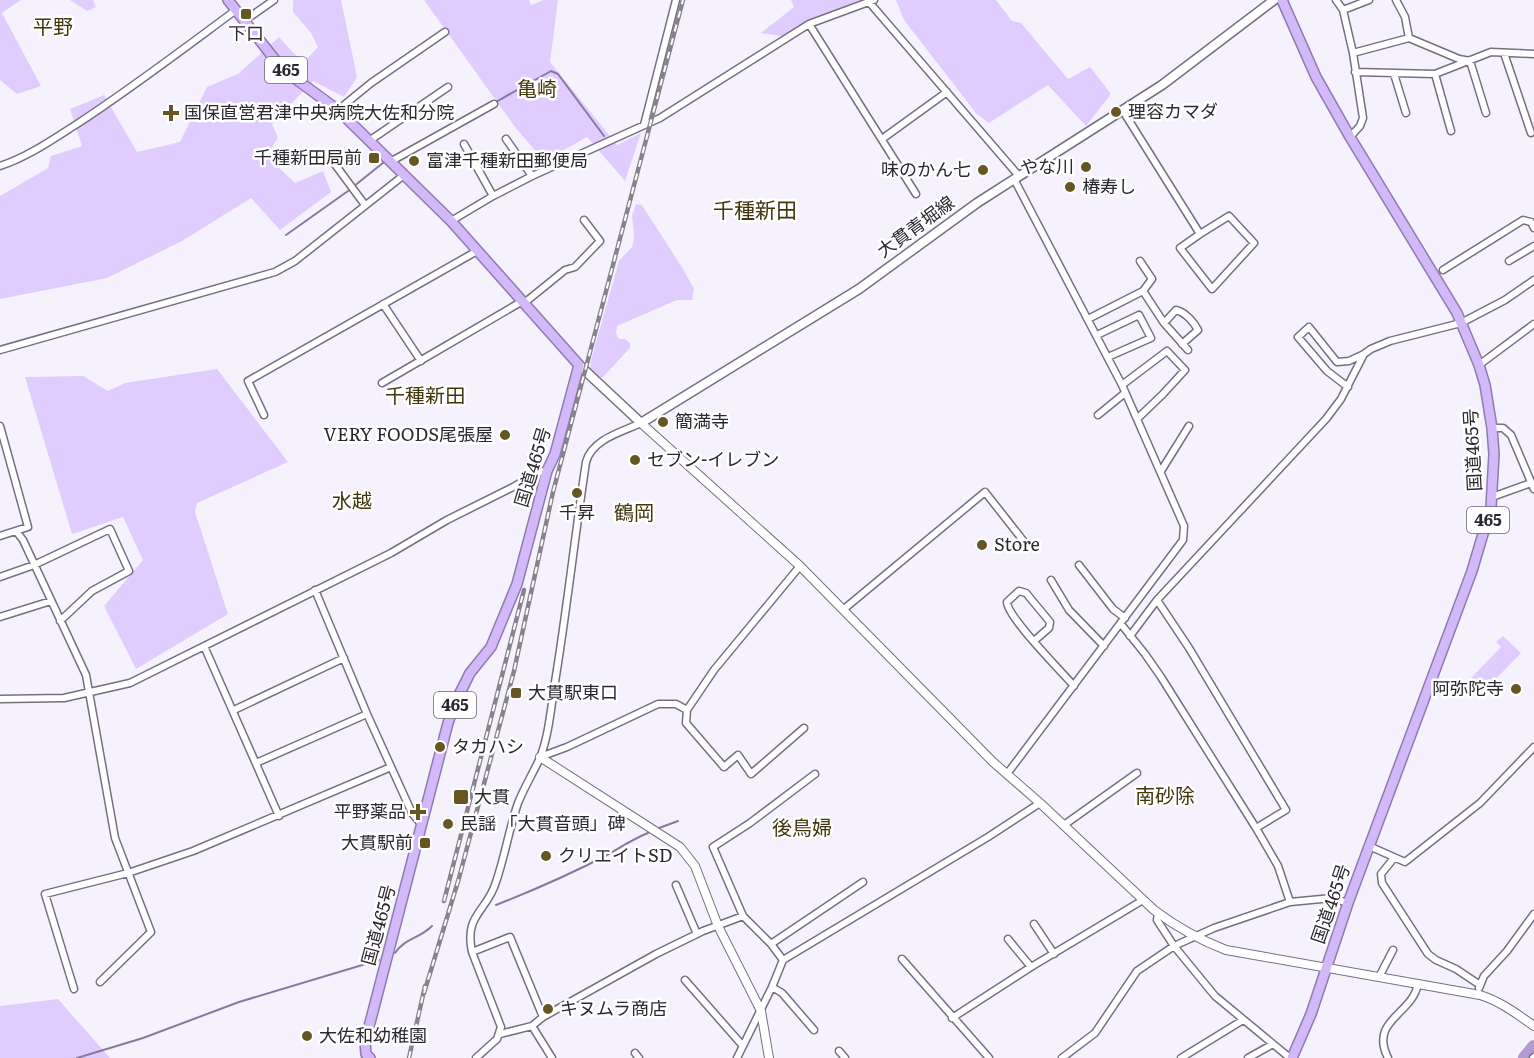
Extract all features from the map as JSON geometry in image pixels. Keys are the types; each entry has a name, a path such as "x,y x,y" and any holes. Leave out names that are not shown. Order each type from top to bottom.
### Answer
{"highway":[{"name":"465","path":"228,0 276,61 293,77 338,110 451,221 579,365"},
{"name":"国道465号","path":"1282,0 1316,77 1461,323 1479,365 1492,428 1492,497 1487,523 1472,571 1348,903 1311,1014 1291,1058"},
{"name":"国道465号","path":"370,1058 366,1054 365,1042 455,703 470,673 490,647 517,584 547,471 555,454 579,365"}],"main road":[{"name":"大貫青堀線","path":"641,423 859,289 1016,177 1162,85 1274,0"},
{"path":"579,365 641,423"}],"street":[{"path":"244,21 274,0"},
{"path":"644,125 676,0"},
{"path":"1336,0 1343,10 1353,53 1363,118 1360,126 1350,137"},
{"path":"1343,10 1369,0"},
{"path":"1396,0 1405,17 1409,38"},
{"path":"451,221 532,176 644,125 688,102 808,24 871,1 1016,177 1122,385 1184,526 1184,540 1007,774"},
{"path":"0,166 37,148 119,96 236,10"},
{"path":"808,24 916,194"},
{"path":"338,110 371,83 444,32"},
{"path":"1353,53 1409,38 1459,59 1470,61"},
{"path":"1355,72 1435,74 1491,52 1534,54"},
{"path":"1504,53 1531,133"},
{"path":"1470,61 1486,113"},
{"path":"1394,74 1406,113"},
{"path":"1435,74 1451,131"},
{"path":"369,141 448,87"},
{"path":"882,139 947,92"},
{"path":"390,162 494,104"},
{"path":"1123,111 1200,234"},
{"path":"506,139 532,176"},
{"path":"464,144 493,196"},
{"path":"331,159 365,205"},
{"path":"0,350 275,272 295,261 404,175"},
{"path":"1229,216 1254,243 1212,290 1180,248 1200,234 1229,216"},
{"path":"382,383 522,303 565,270 575,267 600,241 584,220"},
{"path":"1443,270 1523,220 1531,222 1534,228"},
{"path":"1509,261 1534,246"},
{"path":"264,415 248,381 477,251"},
{"path":"1088,319 1143,291 1152,279 1140,261"},
{"path":"1348,387 1327,371 1298,337 1309,327 1337,362 1349,361 1390,341 1461,323 1505,300 1534,280"},
{"path":"1143,291 1164,323 1188,350"},
{"path":"383,304 421,361"},
{"path":"1164,323 1176,310 1181,311 1195,324 1198,330 1182,344"},
{"path":"1097,335 1139,315 1151,338 1108,357"},
{"path":"1479,365 1534,324"},
{"path":"1122,385 1167,351 1185,370 1137,419"},
{"path":"1130,636 1157,600 1326,419 1348,387 1364,354"},
{"path":"1098,415 1125,393"},
{"path":"500,1034 500,1020 472,952 470,939 475,916 496,884 518,804 545,742 588,454 594,446 641,423 800,566 1007,774 1158,913 1196,936 1226,950 1476,994 1490,998 1512,1010 1534,1026"},
{"path":"0,426 28,527 0,536"},
{"path":"1161,471 1189,426"},
{"path":"1492,428 1503,428 1511,435 1532,486 1492,497"},
{"path":"0,699 53,699 130,683 391,553 447,520 516,486 537,472 547,471"},
{"path":"844,609 985,492 1029,548"},
{"path":"0,577 34,565 110,529 129,572 92,591 60,621"},
{"path":"16,531 86,675 115,838 151,932 100,982"},
{"path":"1079,564 1123,621 1130,636 1161,677 1256,828 1278,866 1290,902"},
{"path":"800,566 714,670 687,710 686,723 724,767 738,755 751,774 804,728"},
{"path":"1051,580 1070,610 1104,646"},
{"path":"315,590 391,767 412,813 422,825"},
{"path":"1034,641 1049,628 1050,622 1026,593 1019,591 1007,602 1007,606 1034,641 1074,686"},
{"path":"1157,600 1189,648 1286,810 1256,828"},
{"path":"0,617 51,601"},
{"path":"204,645 279,816"},
{"path":"234,710 344,658"},
{"path":"540,757 567,747 658,704 676,704 687,710"},
{"path":"256,763 367,714"},
{"path":"1369,846 1405,862 1480,803 1534,747"},
{"path":"540,757 680,847 695,866 718,926 761,1011 769,1058"},
{"path":"75,989 45,894 129,873 193,851 391,767"},
{"path":"1064,825 1137,773"},
{"path":"783,960 771,944 743,916 713,847 750,823 815,774"},
{"path":"737,1058 783,960 988,837 1040,803"},
{"path":"1394,858 1381,874 1382,883 1414,934 1428,954 1480,985"},
{"path":"771,944 863,882"},
{"path":"676,885 697,934"},
{"path":"1064,1058 1095,1033 1137,971 1174,946 1290,902 1332,898 1348,903"},
{"path":"952,1018 1031,967 1143,900"},
{"path":"1158,913 1157,920 1174,946 1215,996 1291,1058"},
{"path":"1476,994 1484,976 1507,951 1534,914"},
{"path":"476,1058 500,1034 532,1026 543,1017 656,954 697,934 743,916"},
{"path":"1034,924 1054,954"},
{"path":"472,952 510,937 543,1017"},
{"path":"1008,939 1031,967"},
{"path":"1379,977 1393,950"},
{"path":"902,959 989,1058"},
{"path":"685,980 743,1046"},
{"path":"1388,1058 1382,1044 1386,1028 1416,995 1418,984"},
{"path":"772,987 782,993 814,1030"},
{"path":"1181,1058 1243,1020"},
{"path":"532,1026 552,1058"},
{"path":"1248,1058 1273,1044"},
{"path":"839,1051 845,1058"}],"shaded area":[{"path":"0,0 21,0 2,13 41,86 17,94 0,80"},
{"path":"70,0 93,0 96,7 87,11"},
{"path":"293,0 341,0 357,77 344,97 313,81 272,124 278,138 266,156 295,183 323,171 331,192 280,230 251,198 182,241 107,278 0,299 0,196 48,168 51,156 82,146 70,109 104,95 137,152 180,142 207,87 238,74 279,37 303,63 318,47 311,33 293,12"},
{"path":"424,0 529,0 531,5 544,0 558,0 550,62 617,145 641,133 625,181 587,137 544,161 515,127"},
{"path":"791,0 866,0 781,36 761,33 794,7"},
{"path":"896,0 996,0 1012,21 1021,23 1068,79 1090,67 1111,94 1086,126 1048,85 989,123 976,113 904,20"},
{"path":"636,204 642,205 683,269 694,289 692,300 677,300 617,326 616,333 619,339 625,339 630,343 630,348 602,378 590,369 591,360 619,261 632,247 634,238 632,215"},
{"path":"217,369 288,462 197,503 195,512 228,614 136,669 104,606 143,560 123,517 72,534 25,377 83,376 108,391 125,383"},
{"path":"1503,636 1521,653 1484,691 1471,678 1501,647 1496,642"},
{"path":"58,999 110,1058 0,1058 0,1006"}],"waterway":[{"path":"494,103 551,71 558,74 604,136"},
{"path":"286,235 384,162"},
{"path":"659,828 678,821"},
{"path":"496,905 580,869 648,833"},
{"path":"395,953 403,944 432,926"},
{"path":"77,1058 143,1038 239,1002 379,960"},
{"path":"1525,1058 1534,1047"}],"railway":[{"path":"424,993 459,878 514,671 553,492 683,0"},
{"path":"444,901 524,590"},
{"path":"409,1058 425,986"}],"place":[{"name":"下口","path":"246,14"},
{"name":"理容カマダ","path":"1116,112"},
{"name":"国保直営君津中央病院大佐和分院","path":"171,113"},
{"name":"千種新田局前","path":"374,158"},
{"name":"富津千種新田郵便局","path":"414,161"},
{"name":"やな川","path":"1086,167"},
{"name":"味のかん七","path":"983,170"},
{"name":"椿寿し","path":"1070,187"},
{"name":"簡満寺","path":"663,422"},
{"name":"VERY FOODS尾張屋","path":"505,435"},
{"name":"セブン-イレブン","path":"635,460"},
{"name":"千昇","path":"577,493"},
{"name":"Store","path":"982,545"},
{"name":"阿弥陀寺","path":"1516,689"},
{"name":"大貫駅東口","path":"516,693"},
{"name":"タカハシ","path":"440,747"},
{"name":"大貫","path":"461,797"},
{"name":"平野薬品","path":"418,812"},
{"name":"民謡 「大貫音頭」碑","path":"448,824"},
{"name":"大貫駅前","path":"425,843"},
{"name":"クリエイトSD","path":"546,856"},
{"name":"キヌムラ商店","path":"548,1009"},
{"name":"大佐和幼稚園","path":"307,1036"}],"district":[{"name":"平野","path":"53,27"},
{"name":"亀崎","path":"537,89"},
{"name":"千種新田","path":"755,211"},
{"name":"千種新田","path":"425,396"},
{"name":"水越","path":"352,501"},
{"name":"鶴岡","path":"634,513"},
{"name":"南砂除","path":"1165,796"},
{"name":"後鳥婦","path":"802,828"}]}
